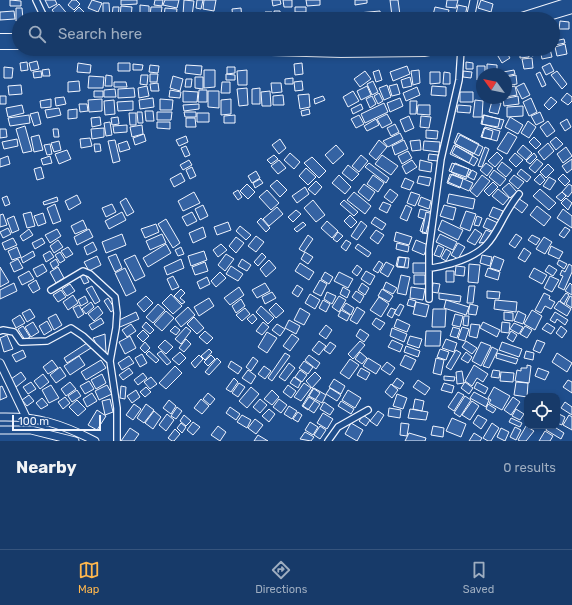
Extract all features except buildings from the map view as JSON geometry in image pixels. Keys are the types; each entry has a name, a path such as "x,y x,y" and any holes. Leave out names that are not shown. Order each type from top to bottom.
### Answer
{"main road":[{"path":"534,12 561,2 572,1"},
{"path":"560,13 572,9"},
{"path":"0,38 12,38"},
{"path":"0,45 12,45"}],"street":[{"path":"36,0 42,12"},
{"path":"471,12 474,0"},
{"path":"429,299 429,249 441,159 459,80 461,56"},
{"path":"429,268 439,268 466,259 480,251 493,239 509,206 519,194"},
{"path":"52,290 83,271 90,274 115,297 117,313 116,328 110,361 117,408 117,441"},
{"path":"0,331 3,330 14,332 21,342 47,341 71,328 83,336 110,361"},
{"path":"0,363 26,417"},
{"path":"328,441 338,427 368,410"},
{"path":"0,417 26,417 64,426 95,441"},
{"path":"0,430 31,430 75,441"}]}
